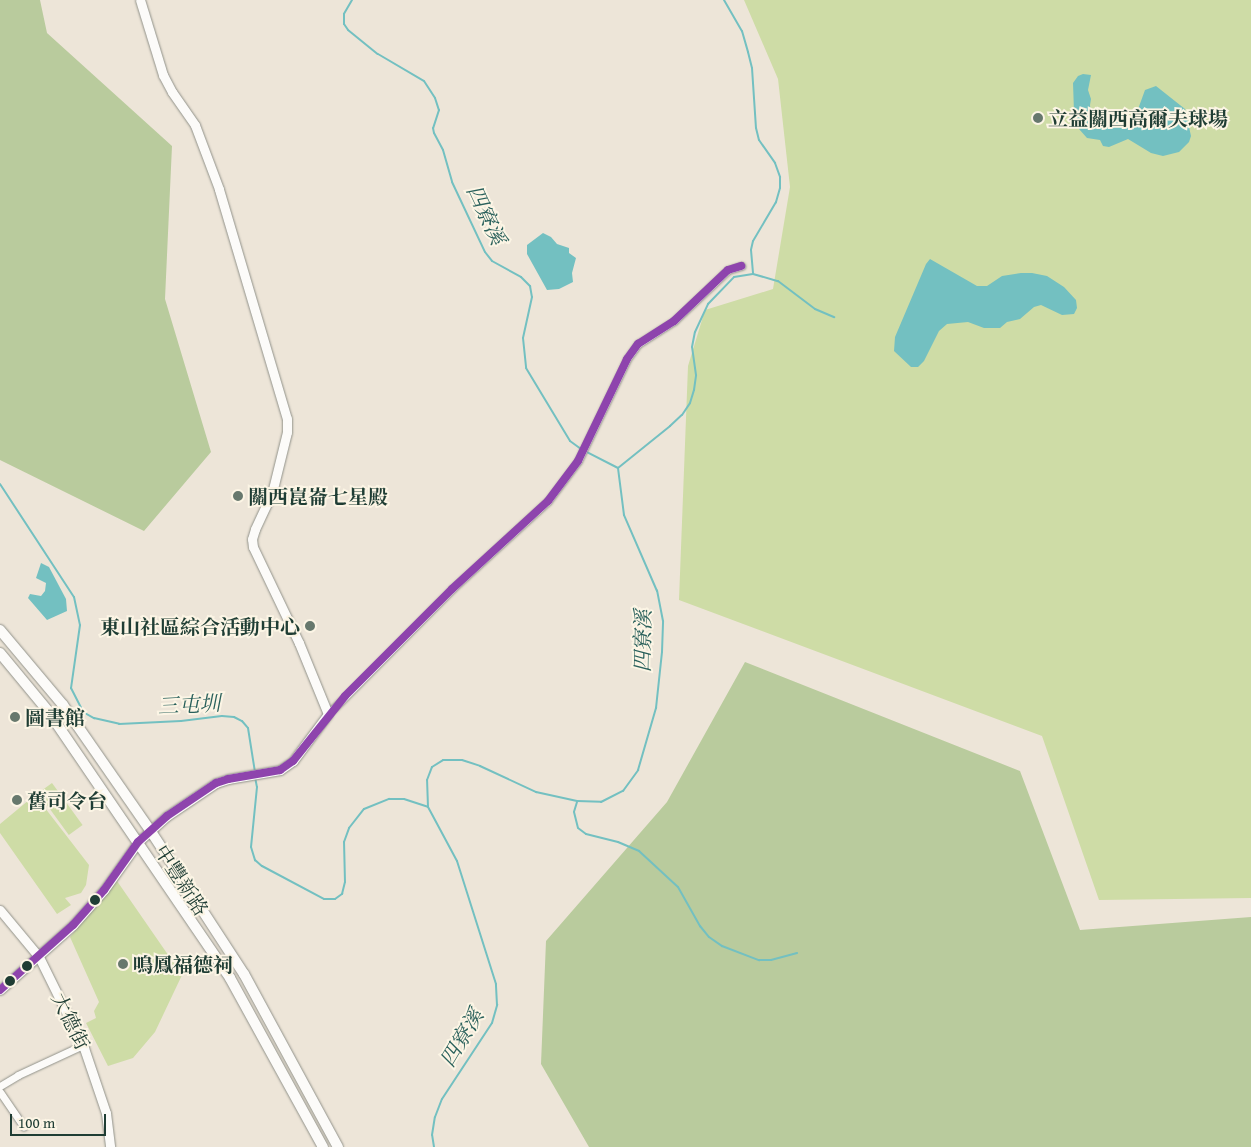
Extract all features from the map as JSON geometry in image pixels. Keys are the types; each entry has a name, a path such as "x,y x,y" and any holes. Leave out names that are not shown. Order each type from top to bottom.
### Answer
{"main road":[{"name":"中豐新路","path":"0,630 63,706 150,830 244,974 338,1147"},
{"name":"中豐新路","path":"0,653 48,712 230,978 323,1147"}],"street":[{"path":"140,0 162,75 195,125 209,161 242,263 287,419 287,432 272,493 255,529 252,539 253,547 299,643 328,714"},
{"path":"0,990 73,925 104,890 138,842 167,816 216,783 242,776 280,770 293,761 328,714 445,596 548,501 578,461 627,358 638,344 674,321 728,270 741,266"},
{"name":"大德街","path":"0,910 39,957 83,1045 106,1113 110,1147"},
{"path":"0,1086 18,1075 83,1045"},
{"path":"0,1092 24,1127"}],"green space":[{"path":"0,0 40,0 47,33 172,146 165,299 211,452 144,531 0,460"},
{"name":"立益關西高爾夫球場","path":"744,0 1251,0 1251,898 1099,900 1042,736 679,600 688,366 705,310 773,289 790,187 778,79"},
{"path":"745,662 1020,771 1080,930 1251,917 1251,1147 589,1147 541,1064 546,941 667,802"},
{"path":"52,783 83,825 69,835 38,793"},
{"path":"35,795 89,865 86,885 81,893 65,898 71,905 57,914 0,833 0,824"},
{"path":"117,881 182,975 155,1032 133,1058 108,1066 86,1023 96,1018 94,1011 99,1002 70,937"}],"water":[{"path":"1083,74 1091,75 1088,90 1091,99 1091,115 1098,124 1108,126 1112,122 1127,121 1137,112 1145,90 1156,86 1185,109 1191,136 1189,142 1179,152 1163,156 1151,153 1128,139 1109,147 1103,146 1100,140 1087,138 1079,129 1074,112 1073,83 1078,76"},
{"path":"543,233 551,237 557,244 569,248 569,253 576,258 572,273 573,282 559,289 547,290 527,254 527,245"},
{"path":"930,259 977,286 987,286 1002,276 1021,273 1047,276 1064,287 1076,300 1077,308 1074,314 1062,315 1041,305 1034,307 1020,319 1007,322 1000,328 984,328 968,322 947,324 939,331 924,361 918,367 911,367 894,351 895,337 926,264"},
{"path":"41,563 49,567 66,599 67,611 47,620 28,598 30,594 41,596 45,591 46,583 36,578"}],"waterway":[{"name":"四寮溪","path":"352,0 344,14 344,24 348,30 378,54 424,81 435,98 439,110 433,128 434,133 443,150 452,182 485,252 492,261 521,277 530,286 532,297 523,338 526,368 570,441 581,449"},
{"path":"724,0 742,31 752,68 756,128 759,140 775,163 780,177 780,188 776,202 753,241 751,250 753,274"},
{"path":"618,468 670,426 682,415 690,403 696,375 692,347 695,332 708,304 734,277 753,274 778,281 815,309 834,317"},
{"name":"四寮溪","path":"434,1147 432,1135 435,1117 442,1099 492,1023 497,1005 496,984 457,861 428,807 427,780 432,767 443,760 462,760 480,766 536,792 577,801 601,802 623,791 638,770 656,708 663,621 657,591 624,515 618,468 585,451"},
{"name":"三屯圳","path":"0,484 74,597 80,625 71,688 83,712 94,718 119,724 181,721 222,716 234,717 242,721 248,728 255,772"},
{"name":"三屯圳","path":"255,777 257,787 251,847 255,860 262,866 324,899 335,899 342,894 345,882 344,842 349,828 364,809 389,799 404,799 428,807"},
{"path":"577,802 574,812 578,828 586,834 618,842 639,851 678,887 700,926 709,937 722,946 759,960 771,960 797,953"}],"transit line":[{"path":"0,990 73,925 104,890 138,842 167,816 216,783 228,779 280,770 293,761 345,696 452,589 548,501 578,461 627,359 638,344 674,321 728,270 741,266"}],"place":[{"name":"立益關西高爾夫球場","path":"1038,118"},
{"name":"關西崑崙七星殿","path":"238,496"},
{"name":"東山社區綜合活動中心","path":"310,626"},
{"name":"圖書館","path":"15,717"},
{"name":"舊司令台","path":"17,800"},
{"name":"鳴鳳福德祠","path":"123,964"}]}
